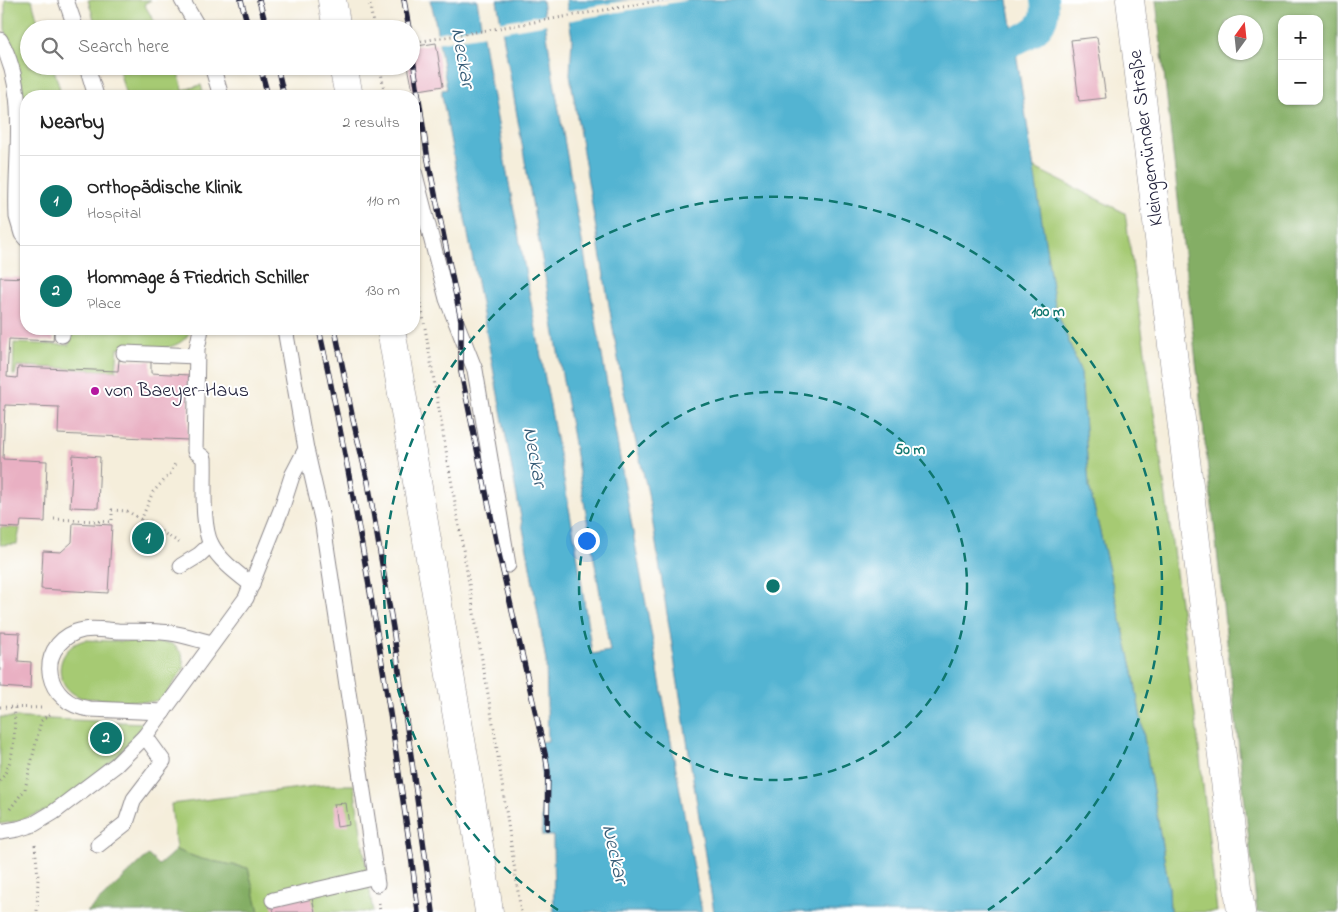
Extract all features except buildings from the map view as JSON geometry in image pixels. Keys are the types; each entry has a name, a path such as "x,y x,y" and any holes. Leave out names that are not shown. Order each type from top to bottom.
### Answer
{"main road":[{"path":"332,0 335,20"},
{"name":"Kleingemünder Straße","path":"1130,0 1241,912"},
{"path":"345,75 348,90"},
{"path":"392,335 489,912"}],"lane":[{"path":"66,0 73,20"},
{"path":"182,0 194,20"},
{"path":"0,40 9,61 17,100 17,217 20,227"},
{"path":"90,75 94,90"},
{"path":"215,75 219,90"},
{"path":"420,194 447,299 475,370 508,565"},
{"path":"199,335 195,451 204,458 205,520 211,544 224,560 252,585"},
{"path":"273,900 376,880 322,519 306,449 286,335"},
{"path":"124,353 197,356"},
{"path":"0,832 34,824 54,812 116,765 145,736 246,598 281,510 292,476 306,449"},
{"path":"181,566 199,555 211,544"},
{"path":"162,712 90,709 62,705 52,682 50,667 54,651 68,636 88,629 172,633 212,643"},
{"path":"98,845 126,823 134,799 163,761 145,736"}],"path":[{"path":"369,0 372,20"},
{"path":"420,41 663,0"},
{"path":"382,75 384,90"},
{"path":"420,299 494,729 521,912"},
{"path":"141,520 153,492 174,468 177,455"},
{"path":"54,519 112,522 112,510 127,511 199,555"},
{"path":"0,706 62,705"},
{"path":"5,816 25,789 40,721 62,705"},
{"path":"0,781 9,766 12,753 15,707"},
{"path":"34,824 38,877 37,912"}],"green space":[{"path":"5,0 32,0 38,20 20,20 20,75 56,75 60,90 23,90 5,29"},
{"path":"88,0 151,0 144,4 154,20 94,20"},
{"path":"1156,0 1338,0 1338,912 1257,912"},
{"path":"120,75 179,75 183,90 124,90"},
{"path":"201,85 202,90 183,90"},
{"path":"1033,167 1125,213 1197,730 1217,912 1170,912 1169,888 1133,671 1089,486 1081,373 1055,306"},
{"path":"70,335 188,335 179,343 170,347 159,349 118,348 116,371 17,366 15,375 13,375 14,343 69,345"},
{"path":"0,527 20,528 17,544 0,545"},
{"path":"85,640 169,643 174,645 182,654 184,668 167,693 159,700 150,702 82,698 72,693 65,685 61,677 60,668 62,659 67,651 75,644"},
{"path":"0,717 145,723 116,758 52,808 18,821 0,824"},
{"path":"324,785 354,785 373,912 259,912 248,868 201,859 176,850 171,804"},
{"path":"176,850 201,859 248,868 259,912 87,912 148,855 159,865"}],"water":[{"name":"Neckar","path":"430,0 477,0 491,86 576,546 592,654 610,651 497,0 542,0 553,76 634,538 702,912 554,912 553,836 542,836 542,772 539,742 548,741 546,661 442,95 442,90 447,89"},
{"path":"566,0 1008,0 1055,306 1081,373 1089,486 1133,671 1169,888 1170,912 714,912 648,493 623,388 570,75 572,38"}],"pier":[{"path":"629,0 689,0 567,21 565,11"},
{"path":"546,14 548,24 500,32 498,22"},
{"path":"484,25 485,35 436,43 435,33"}],"waterway":[{"path":"1014,42 1034,31 1042,22 1045,9 1044,0"}],"railway":[{"path":"241,0 247,20"},
{"path":"259,0 265,20"},
{"path":"404,0 407,20"},
{"path":"262,75 266,90"},
{"path":"279,75 283,90"},
{"path":"415,75 418,90"},
{"path":"420,106 428,160 461,320 461,372 498,550 546,758 548,772 547,828"},
{"path":"320,335 369,585 394,739 418,912"},
{"path":"336,335 353,420 368,482 393,628 433,912"}],"place":[{"name":"von Baeyer-Haus","path":"95,391"},
{"name":"Orthopädische Klinik","path":"148,538"},
{"name":"Hommage á Friedrich Schiller","path":"106,738"}]}
